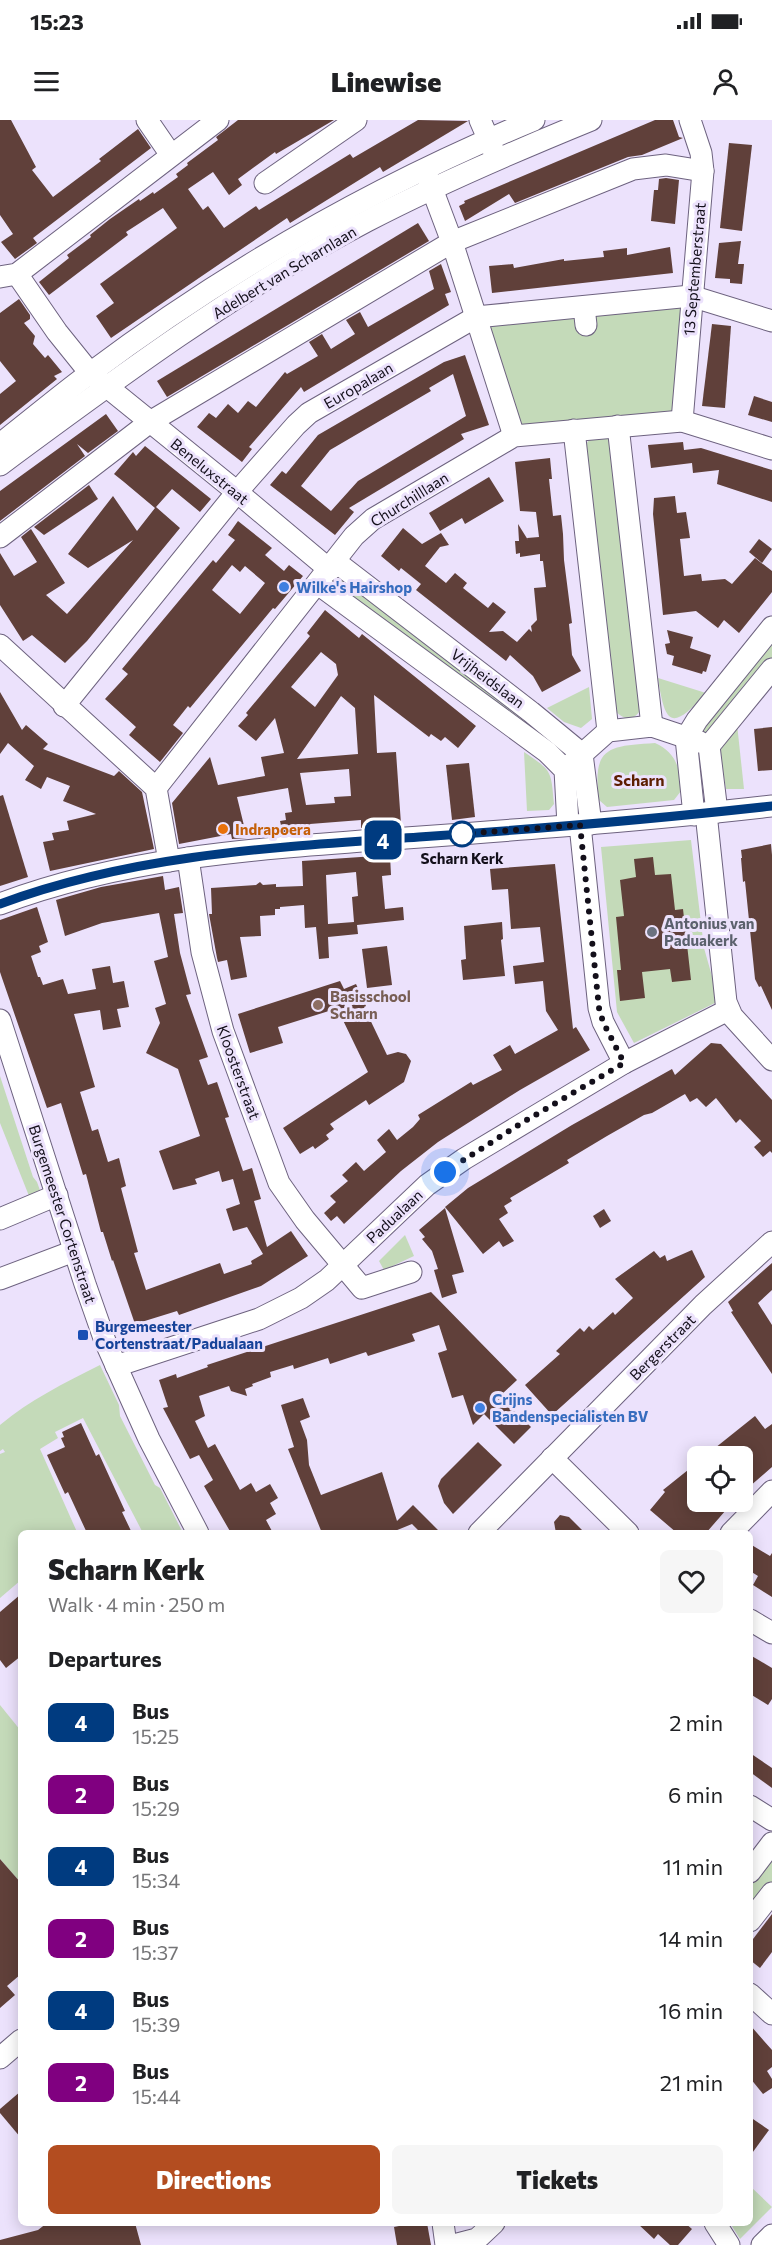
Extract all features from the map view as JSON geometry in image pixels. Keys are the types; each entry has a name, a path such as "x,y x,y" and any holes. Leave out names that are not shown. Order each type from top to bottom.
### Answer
{"street":[{"path":"147,120 171,155"},
{"path":"9,275 218,120"},
{"path":"266,183 356,120"},
{"name":"Adelbert van Scharnlaan","path":"0,465 98,380 204,295 285,244 359,201 423,169 484,130 534,120"},
{"name":"Adelbert van Scharnlaan","path":"0,444 98,380 367,222 497,159 591,120"},
{"name":"13 Septemberstraat","path":"682,421 703,171 701,153 690,120"},
{"path":"484,130 497,159"},
{"path":"0,537 150,422 452,242 676,151"},
{"path":"633,169 666,165 703,171"},
{"path":"423,169 433,189 452,242 514,436"},
{"name":"Beneluxstraat","path":"9,275 98,380 237,492 328,572"},
{"name":"Europalaan","path":"64,706 237,492 296,425 309,413 476,317 585,316 691,296 772,321"},
{"name":"Churchilllaan","path":"156,788 354,536 373,519 514,436 682,421 772,449"},
{"path":"618,426 652,726"},
{"path":"574,430 608,731"},
{"name":"Vrijheidslaan","path":"328,572 556,731 582,754"},
{"name":"Vrijheidslaan","path":"328,572 547,752 565,770"},
{"path":"706,814 686,738 697,720 772,627"},
{"path":"0,645 156,788"},
{"path":"772,669 709,746 706,814 728,1010 772,1060"},
{"path":"580,824 565,770 608,731 652,726 709,746"},
{"path":"582,754 580,824 599,1008 603,1022 624,1063"},
{"name":"Kloosterstraat","path":"156,788 179,859 223,1031 279,1183 291,1202 362,1288 411,1272"},
{"path":"0,904 28,893 91,875 179,859 317,845 706,814 772,806"},
{"name":"Padualaan","path":"116,1366 271,1313 314,1290 427,1185 520,1124 624,1063 728,1010"},
{"name":"Burgemeester Cortenstraat","path":"0,1020 74,1251 116,1366 149,1439 196,1530"},
{"path":"0,1219 57,1196"},
{"name":"Bergerstraat","path":"482,1530 703,1305 772,1242"},
{"path":"0,1279 74,1251"},
{"path":"552,1458 625,1530"},
{"path":"734,1530 772,1491"},
{"path":"753,1622 772,1633"},
{"path":"753,1808 772,1820"},
{"path":"753,1868 772,1843"},
{"path":"753,1917 772,1893"},
{"path":"753,1997 772,2014"},
{"path":"443,2226 446,2245"},
{"path":"454,2245 477,2239 491,2226"},
{"path":"717,2226 729,2245"},
{"path":"762,2245 772,2235"}],"green space":[{"path":"688,298 680,418 516,432 481,320"},
{"path":"607,437 613,442 642,706 636,715 628,718 620,715 613,707 586,444 590,439"},
{"path":"337,567 567,753 560,760 325,583"},
{"path":"772,634 772,661 703,737 699,726"},
{"path":"658,678 706,693 685,713 678,718 672,718 667,714 664,706"},
{"path":"589,687 592,719 581,728 564,722 547,708"},
{"path":"737,724 744,789 726,789 720,753 722,746"},
{"path":"655,743 668,752 676,762 681,791 674,800 607,807 599,800 597,782 601,759 615,748"},
{"path":"524,752 540,763 551,778 554,804 549,810 527,811"},
{"path":"691,840 704,948 719,1001 634,1043 617,1012 601,847"},
{"path":"0,1076 33,1177 42,1196 31,1201 0,1123"},
{"path":"405,1235 414,1256 384,1270 379,1261"},
{"path":"100,1365 119,1405 120,1416 155,1485 160,1488 181,1530 141,1530 83,1418 55,1432 58,1438 40,1449 76,1530 18,1530 18,1583 0,1598 0,1454 5,1452 3,1449 0,1451 0,1425 60,1385"},
{"path":"0,1705 18,1727 18,1880 0,1859"},
{"path":"772,1850 772,1884 753,1908 753,1875"},
{"path":"753,2189 772,2207 753,2226"},
{"path":"732,2226 753,2226 740,2239"}],"building":[{"path":"0,120 11,120 36,167 32,170 53,197 101,161 99,159 138,129 151,148 33,238 37,243 15,259 1,242 13,234 0,215"},
{"path":"238,120 334,120 276,154 275,152 238,179 242,185 229,195 213,172 188,189 203,210 208,206 224,228 256,206 259,210 350,154 353,158 418,120 468,121 383,172 380,167 290,223 287,218 111,338 96,316 114,303 100,284 177,228 163,208 126,232 128,235 49,295 39,282 69,258 67,255 110,219 139,199 140,201 153,192 154,194 178,177 176,174 188,165 187,163 218,140 216,137"},
{"path":"655,120 673,120 679,137 683,138 642,155 628,157 515,203 509,194 465,221 459,206 465,203 464,201"},
{"path":"729,143 752,145 742,231 720,228"},
{"path":"659,179 679,180 675,224 651,221 654,190 658,190"},
{"path":"418,223 429,241 167,397 157,381"},
{"path":"741,241 738,264 744,264 742,284 730,283 730,279 715,278 719,243"},
{"path":"670,247 673,273 492,293 489,266 513,264 514,268 564,259 564,261 604,257 603,251 627,248 627,255"},
{"path":"441,264 451,292 445,294 449,305 304,392 301,387 249,447 252,449 242,462 197,427 209,413 216,418 228,404 238,413 248,401 256,407 285,372 287,374 318,356 309,342 322,334 331,349 355,334 346,320 360,312 368,327 434,289 429,271"},
{"path":"19,299 30,315 30,319 24,323 35,336 33,344 45,358 48,355 62,372 54,376 57,379 0,425 0,394 16,381 0,361 0,313"},
{"path":"712,324 731,326 725,408 702,406"},
{"path":"465,355 489,425 461,434 464,439 349,508 354,512 335,535 270,485 282,471 286,474 318,435 444,362","holes":["453,374 466,416 358,481 331,511 301,486 330,450 431,391 429,388"]},
{"path":"754,396 772,402 772,422 748,415"},
{"path":"106,414 118,431 88,453 77,444 85,456 0,521 0,491"},
{"path":"683,442 684,450 701,448 772,470 772,502 717,484 719,470 693,473 692,463 651,468 648,445"},
{"path":"145,446 211,499 200,512 172,489 156,507 180,528 87,641 65,663 32,635 23,641 0,605 0,553 14,576 37,562 21,537 31,529 65,583 46,595 67,614 133,540 88,568 68,554 113,496 137,531 155,508 114,474 133,452 136,456"},
{"path":"550,458 552,479 549,479 553,516 561,515 572,623 569,624 572,655 581,671 542,692 533,676 510,655 506,661 416,590 421,584 401,568 399,571 381,556 403,528 422,544 441,533 449,545 440,547 425,566 446,583 455,573 467,583 463,588 488,608 493,602 506,612 489,632 503,631 517,642 529,629 532,632 531,626 537,620 534,588 546,587 540,554 520,557 520,553 516,554 515,541 519,541 518,524 528,540 527,538 539,537 536,512 520,511 515,462"},
{"path":"489,477 504,501 465,524 462,518 440,531 429,513"},
{"path":"89,485 98,499 44,535 34,527"},
{"path":"675,496 677,513 686,512 690,538 680,539 684,576 701,574 702,581 725,579 732,584 755,558 772,571 772,592 739,633 724,620 718,628 696,611 663,615 653,514 654,498"},
{"path":"238,521 272,548 265,555 284,571 289,565 303,576 173,725 183,733 160,762 129,735 136,727 105,699 128,674 122,669 213,560 216,563 235,540 228,535","holes":["232,565 240,572 245,566 265,583 240,614 212,590"]},
{"path":"759,539 772,549 762,563 749,552"},
{"path":"325,610 359,638 362,634 476,726 458,748 445,737 441,741 431,734 429,737 374,695 377,753 396,752 401,824 361,828 361,820 310,824 311,829 283,834 280,821 286,820 285,813 292,812 288,788 237,797 247,838 232,839 231,834 179,844 172,803 210,757 218,785 265,776 261,757 284,753 275,718 256,741 238,726 248,715 246,713 310,636 307,633","holes":["321,652 336,664 338,675 315,707 291,687","341,696 355,708 358,754 297,759","349,769 351,796 334,797 335,803 306,805 300,773"]},
{"path":"667,630 693,637 690,648 711,655 706,672 703,671 702,674 672,665 674,656 667,654 665,644 670,643"},
{"path":"0,692 22,730 26,725 48,744 43,749 114,776 119,771 142,792 154,849 50,871 43,842 54,840 52,833 69,830 67,821 96,814 63,801 70,786 47,777 41,789 25,780 34,766 8,743 0,754"},
{"path":"772,727 772,770 758,771 754,729"},
{"path":"469,763 475,817 452,820 446,765"},
{"path":"3,795 28,877 0,886 0,796"},
{"path":"771,844 772,1010 761,986 759,987 755,979 741,858 741,850"},
{"path":"390,855 391,875 382,876 385,909 403,907 404,920 357,925 358,934 328,937 329,958 319,959 316,927 305,928 304,905 280,907 280,909 275,909 275,915 260,916 261,936 240,937 247,977 231,980 227,960 218,962 217,958 209,914 212,914 211,888 256,885 260,882 263,885 276,884 276,887 303,886 302,861","holes":["356,872 358,896 352,897 354,922 328,924 326,875"]},
{"name":"Antonius van Paduakerk","path":"653,857 655,875 671,874 675,910 683,909 691,980 672,982 670,969 642,972 645,998 620,1001 617,970 621,970 616,917 624,916 620,880 636,877 634,859"},
{"path":"555,864 573,1029 576,1027 590,1050 520,1090 438,1142 401,1171 344,1224 337,1216 331,1221 324,1213 336,1202 330,1196 348,1181 342,1175 356,1162 364,1171 386,1152 377,1140 389,1129 397,1140 420,1119 418,1115 471,1082 473,1085 502,1070 493,1055 510,1045 515,1054 558,1030 546,1011 543,981 515,984 513,966 544,962 540,927 511,929 508,889 492,890 490,869"},
{"path":"163,876 165,890 179,887 183,913 174,914 180,953 191,994 186,995 208,1057 199,1060 208,1085 217,1082 229,1117 225,1118 243,1171 252,1168 261,1199 254,1201 267,1247 291,1231 308,1256 261,1286 179,1315 177,1311 135,1324 103,1232 101,1232 86,1174 83,1175 61,1103 47,1108 2,978 0,920 37,907 48,942 39,946 41,952 31,956 43,985 63,979 68,994 96,989 92,969 110,966 113,983 124,981 129,1007 117,1009 121,1027 103,1030 100,1010 74,1014 95,1087 80,1092 92,1131 98,1129 108,1162 119,1158 126,1186 121,1188 138,1252 134,1253 146,1290 220,1263 224,1274 252,1264 251,1261 263,1254 247,1227 233,1231 226,1209 240,1204 233,1179 222,1182 219,1171 195,1179 197,1184 173,1190 159,1151 200,1136 178,1069 146,1053 160,1023 155,1008 166,1004 154,961 168,957 159,913 102,923 65,936 56,900 101,887"},
{"path":"502,922 503,939 501,940 505,976 463,980 461,960 466,959 464,926"},
{"path":"387,946 392,985 367,988 362,949"},
{"path":"340,981 344,989 356,984 366,1006 364,1007 387,1055 398,1052 406,1054 411,1061 404,1082 369,1105 366,1100 330,1124 334,1129 326,1135 329,1139 315,1149 313,1146 300,1154 283,1128 368,1072 340,1014 335,1016 332,1010 278,1027 283,1043 250,1053 238,1014"},
{"path":"711,1043 721,1044 772,1100 772,1153 770,1151 763,1157 754,1147 761,1141 740,1119 736,1123 716,1098 706,1107 697,1098 690,1102 685,1094 607,1136 567,1160 569,1163 510,1198 512,1201 504,1206 508,1213 499,1219 514,1241 503,1247 499,1241 483,1254 445,1207 468,1188 572,1125 672,1069 675,1075"},
{"path":"445,1208 464,1272 452,1275 457,1293 442,1298 434,1270 438,1269 432,1251 422,1239 425,1237 419,1230"},
{"path":"604,1209 611,1221 600,1228 593,1216"},
{"path":"692,1250 705,1277 552,1415 525,1385 560,1354 556,1351 580,1328 584,1332 589,1326 593,1330 613,1312 615,1315 633,1298 615,1279 654,1251 660,1258 665,1255 667,1261"},
{"path":"772,1263 772,1290 758,1303 772,1325 772,1374 731,1312 733,1311 728,1302"},
{"path":"431,1292 517,1380 500,1396 531,1427 514,1444 484,1414 473,1425 463,1395 452,1398 438,1353 447,1350 439,1325 412,1334 415,1341 368,1356 366,1352 330,1364 328,1358 294,1369 293,1365 270,1372 271,1377 245,1389 247,1396 231,1391 229,1386 199,1396 205,1416 195,1421 208,1448 215,1444 240,1490 251,1483 256,1492 270,1484 278,1498 270,1503 276,1514 266,1520 271,1530 229,1530 204,1486 213,1480 199,1455 190,1459 163,1408 168,1407 159,1380 176,1374 177,1378 208,1367 207,1365"},
{"path":"303,1398 310,1417 300,1421 307,1440 309,1465 321,1495 382,1472 397,1521 413,1505 438,1530 418,1530 412,1524 397,1530 321,1530 288,1449 294,1447 281,1405"},
{"path":"755,1416 765,1429 772,1424 772,1467 753,1483 753,1446 718,1446"},
{"path":"81,1423 96,1456 99,1454 125,1511 122,1512 131,1530 86,1530 68,1492 65,1494 47,1455 65,1447 61,1438 64,1437 62,1432"},
{"path":"478,1442 502,1465 453,1514 444,1503 438,1486 441,1479"},
{"path":"687,1471 687,1512 724,1512 709,1530 673,1530 650,1510 665,1492 663,1490"},
{"path":"560,1515 569,1517 582,1530 555,1530 554,1522"},
{"path":"753,1546 770,1556 772,1553 772,1597 753,1585 758,1576 753,1573"},
{"path":"18,1597 18,1658 6,1668 0,1660 0,1612"},
{"path":"753,1657 772,1668 772,1699 768,1705 753,1696"},
{"path":"753,1755 772,1768 772,1788 753,1774"},
{"path":"0,1859 18,1880 18,1977 7,1986 15,1995 0,2008"},
{"path":"772,1914 772,1952 760,1968 753,1962 753,1939"},
{"path":"753,2028 772,2050 772,2067 767,2071 772,2079 772,2088 763,2094 753,2082"},
{"path":"18,2094 18,2134 0,2113 0,2109"},
{"path":"753,2119 769,2130 753,2152"},
{"path":"43,2226 136,2226 141,2245 0,2245 0,2240 38,2230"},
{"path":"428,2226 431,2245 397,2245 394,2227"},
{"path":"640,2226 688,2226 692,2229 678,2245 670,2245 658,2234 654,2239"}],"bus line":[{"name":"4","path":"0,904 28,893 91,875 201,855 580,825 772,806"}],"place":[{"name":"Wilke's Hairshop","path":"284,587"},
{"name":"Indrapoera","path":"223,829"},
{"name":"Scharn Kerk","path":"462,834"},
{"name":"Antonius van Paduakerk","path":"652,932"},
{"name":"Basisschool Scharn","path":"318,1005"},
{"name":"Burgemeester Cortenstraat/Padualaan","path":"83,1335"},
{"name":"Crijns Bandenspecialisten BV","path":"480,1408"}],"district":[{"name":"Scharn","path":"639,779"}],"route":[{"path":"445,1172 520,1124 624,1063 603,1022 599,1008 580,825 462,834"}]}
